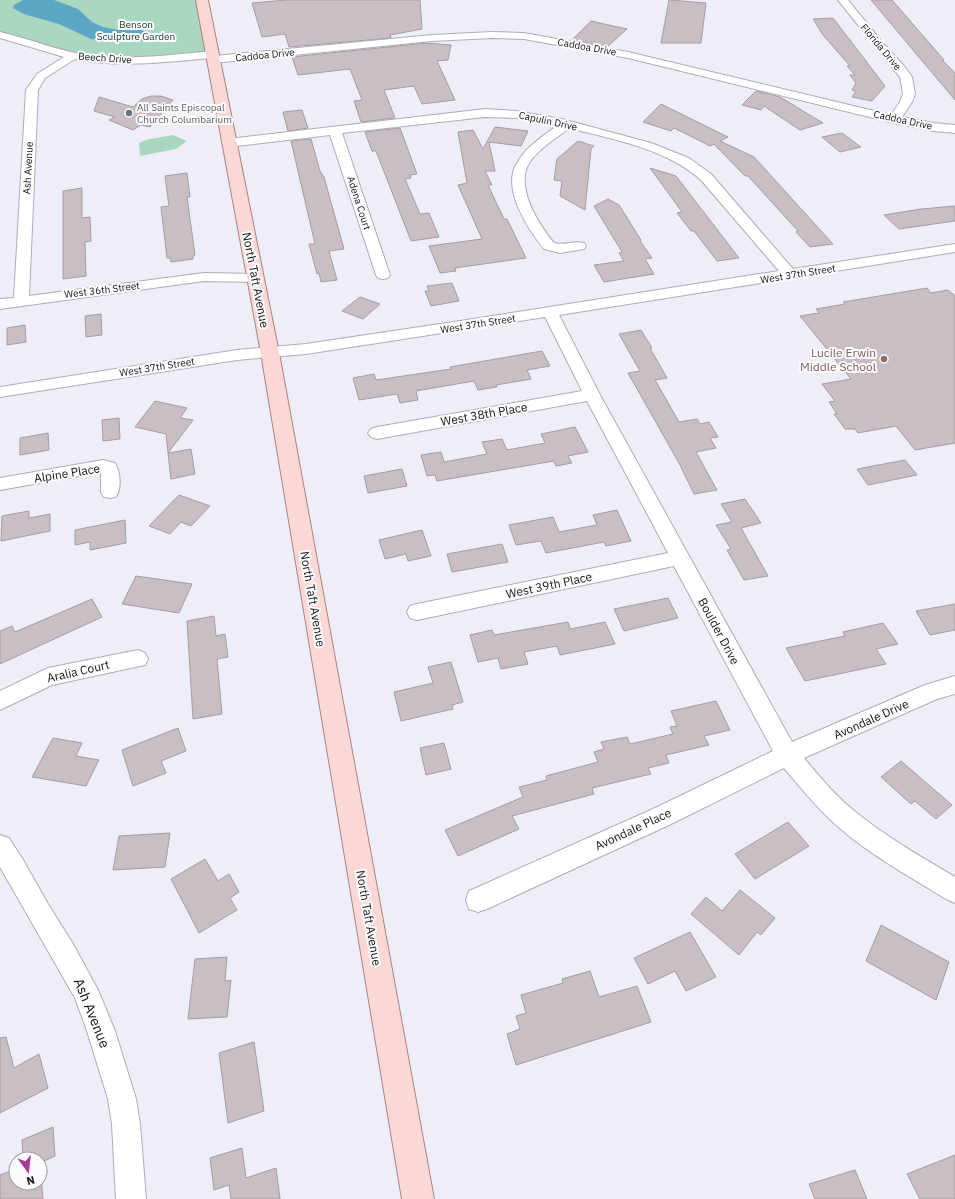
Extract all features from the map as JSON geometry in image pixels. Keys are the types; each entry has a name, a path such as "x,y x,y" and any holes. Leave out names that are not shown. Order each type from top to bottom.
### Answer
{"main road":[{"name":"North Taft Avenue","path":"202,0 228,143 270,353 418,1199"}],"street":[{"name":"Florida Drive","path":"843,0 906,77 909,94 906,102 894,119"},
{"name":"Caddoa Drive","path":"212,57 432,38 484,35 524,36 628,55 894,119 934,127 955,129"},
{"name":"Beech Drive","path":"0,36 73,56 125,60 212,57"},
{"name":"Ash Avenue","path":"21,300 32,90 41,76 73,56"},
{"name":"Capulin Drive","path":"228,143 468,114 504,113 538,116 656,148 691,164 706,177 790,275"},
{"path":"567,124 537,148 522,164 518,171 517,191 529,215 549,246 560,249 579,246"},
{"name":"Adena Court","path":"335,131 383,275"},
{"name":"West 37th Street","path":"0,392 237,355 306,349 550,313 955,248"},
{"name":"West 36th Street","path":"0,304 254,270"},
{"name":"Boulder Drive","path":"550,313 592,394 681,557 747,684 787,755 816,790 844,817 879,843 955,891"},
{"name":"West 38th Place","path":"377,432 592,394"},
{"name":"Alpine Place","path":"0,484 104,466 109,467 110,470 110,492"},
{"name":"West 39th Place","path":"417,612 681,557"},
{"name":"Aralia Court","path":"0,701 48,677 109,663 138,659"},
{"name":"Avondale Drive","path":"787,755 933,691 955,685"},
{"name":"Avondale Place","path":"478,900 661,817 787,755"},
{"name":"Ash Avenue","path":"0,846 64,953 84,990 101,1031 122,1099 126,1124 131,1199"}],"green space":[{"name":"Benson Sculpture Garden","path":"0,0 202,0 212,54 158,59 91,59 0,35"},
{"path":"173,135 187,141 176,149 140,156 139,143 145,140"}],"water":[{"path":"23,0 54,0 78,9 92,22 103,27 118,30 142,30 150,34 151,39 145,41 91,39 59,24 24,14 13,8 14,5"}],"building":[{"path":"286,0 420,0 422,29 390,35 391,38 289,47 285,34 262,37 252,3"},
{"path":"669,0 706,3 701,43 661,43"},
{"path":"871,0 892,0 944,60 942,60 955,73 955,100"},
{"path":"833,18 885,86 872,101 852,97 856,91 852,90 856,83 850,75 855,75 847,66 850,66 823,35 813,19"},
{"path":"591,21 627,29 607,47 572,40"},
{"path":"426,43 451,45 448,60 437,61 455,100 422,104 414,86 384,90 395,118 361,122 354,101 362,100 350,69 298,75 292,57"},
{"path":"756,91 780,97 823,123 800,130 764,106 761,110 742,105"},
{"name":"All Saints Episcopal Church Columbarium","path":"151,96 161,96 173,100 150,127 141,125 133,130 109,120 115,117 94,111 99,97 133,107 142,99"},
{"path":"661,104 728,137 720,141 754,157 833,244 810,247 796,232 798,231 748,176 745,176 714,144 710,146 674,128 671,131 643,122"},
{"path":"302,110 308,128 288,131 283,112"},
{"path":"495,127 528,131 521,146 489,142 495,171 485,171 492,185 488,185 504,219 507,219 526,258 455,268 456,271 440,273 429,246 482,239 458,185 467,183 458,132 473,130 483,149"},
{"path":"400,128 417,174 410,175 411,178 405,179 420,214 429,213 439,237 411,241 376,151 372,151 365,132"},
{"path":"842,133 861,147 840,152 822,137"},
{"path":"311,139 320,171 324,177 344,249 329,251 337,280 321,282 319,273 317,274 309,244 315,244 291,141"},
{"path":"578,141 594,146 591,149 585,210 560,196 562,181 554,180 557,159"},
{"path":"650,168 676,176 739,258 717,261 694,231 691,231 677,213 682,212"},
{"path":"187,173 190,197 187,197 195,255 193,256 193,259 171,262 170,258 167,258 161,207 169,206 165,176"},
{"path":"82,188 82,218 90,217 91,241 85,242 86,276 63,279 63,191"},
{"path":"608,199 619,205 641,240 640,241 652,258 645,259 654,274 604,282 594,265 624,261 619,253 622,252 594,206"},
{"path":"955,206 955,221 899,229 884,215 921,209"},
{"path":"452,283 459,301 431,306 425,291 429,291 427,286"},
{"path":"927,288 931,293 948,290 955,296 955,443 915,450 896,426 858,433 855,429 845,429 834,414 837,414 829,402 835,401 822,384 851,379 800,316 819,313 816,309 845,304 843,302"},
{"path":"360,297 380,304 363,319 342,311"},
{"path":"101,314 102,335 86,337 85,316"},
{"path":"25,325 26,342 7,345 7,328"},
{"path":"641,330 667,378 655,380 679,422 697,419 700,424 709,422 718,437 710,438 716,448 696,452 717,490 694,494 679,463 628,373 640,371 619,334"},
{"path":"542,351 550,366 527,370 531,379 496,385 497,387 478,390 474,381 416,391 418,400 400,403 397,394 359,400 353,378 374,374 376,380 451,369 450,367"},
{"path":"155,401 187,408 180,418 193,420 168,453 166,434 135,427"},
{"path":"119,418 120,439 103,441 102,420"},
{"path":"575,427 588,452 568,456 572,463 556,466 554,461 437,481 435,475 427,476 421,455 441,452 444,462 487,454 482,442 502,439 507,450 545,443 541,434"},
{"path":"48,433 49,450 20,455 20,438"},
{"path":"191,449 195,474 171,479 168,453"},
{"path":"905,460 917,475 868,485 857,469"},
{"path":"402,469 407,486 368,493 364,476"},
{"path":"179,495 210,506 191,526 181,522 170,534 149,526"},
{"path":"745,499 761,523 741,528 768,576 744,580 727,550 731,549 716,525 732,522 721,504"},
{"path":"617,510 631,541 606,546 604,542 546,553 541,541 516,545 509,525 553,517 559,532 597,525 593,515"},
{"path":"29,511 29,518 50,514 50,531 1,541 2,516"},
{"path":"125,520 126,543 90,550 90,542 75,545 75,530"},
{"path":"422,530 431,556 408,561 406,554 385,559 379,540"},
{"path":"502,544 508,562 452,572 447,554"},
{"path":"136,576 192,584 179,613 122,604"},
{"path":"668,598 678,618 624,631 614,609"},
{"path":"92,599 102,617 0,664 0,631 12,626 15,632"},
{"path":"955,604 955,630 930,635 916,611"},
{"path":"214,616 216,636 225,634 228,657 217,659 222,714 193,719 187,621"},
{"path":"568,622 570,629 605,622 615,644 560,655 557,646 524,652 528,664 501,669 498,658 478,662 470,635 492,630 494,635"},
{"path":"883,623 898,644 876,649 886,664 805,681 786,648 845,636 843,632"},
{"path":"451,662 463,702 452,705 453,709 401,721 394,692 433,683 428,667"},
{"path":"716,701 730,730 704,736 709,745 666,755 669,763 648,768 651,774 592,788 594,794 512,816 519,829 458,856 445,830 523,797 519,787 547,780 546,776 598,762 594,752 604,749 601,742 627,737 630,744 673,734 670,727 677,726 671,711"},
{"path":"178,728 186,751 161,761 166,773 133,786 122,750"},
{"path":"53,738 82,743 76,756 99,760 86,786 32,777"},
{"path":"444,743 451,769 426,775 420,748"},
{"path":"901,761 952,805 936,819 915,801 911,804 881,777"},
{"path":"788,822 809,846 755,879 735,854"},
{"path":"170,833 165,867 113,870 119,836"},
{"path":"205,859 218,881 229,874 239,892 230,898 237,910 199,933 171,879"},
{"path":"740,890 775,918 761,935 757,932 739,955 691,914 706,897 722,911"},
{"path":"881,925 949,962 936,1000 866,961"},
{"path":"690,932 716,977 686,991 675,971 648,984 634,958"},
{"path":"227,957 225,981 231,980 227,1017 188,1019 195,959"},
{"path":"590,971 599,997 637,986 651,1022 516,1065 507,1034 520,1029 516,1016 526,1013 521,995 563,983 562,979"},
{"path":"6,1037 14,1068 39,1054 48,1088 0,1113 0,1038"},
{"path":"254,1042 264,1111 228,1123 219,1053"},
{"path":"53,1127 55,1156 48,1159 48,1151 23,1151 22,1140"},
{"path":"242,1148 246,1178 276,1168 280,1199 231,1199 229,1185 214,1190 210,1158"},
{"path":"955,1155 955,1199 920,1199 907,1174"},
{"path":"855,1170 867,1199 815,1199 809,1184"},
{"path":"8,1172 8,1191 42,1191 43,1199 0,1199 0,1175"}],"place":[{"name":"All Saints Episcopal Church Columbarium","path":"129,113"},
{"name":"Lucile Erwin Middle School","path":"884,359"}]}
